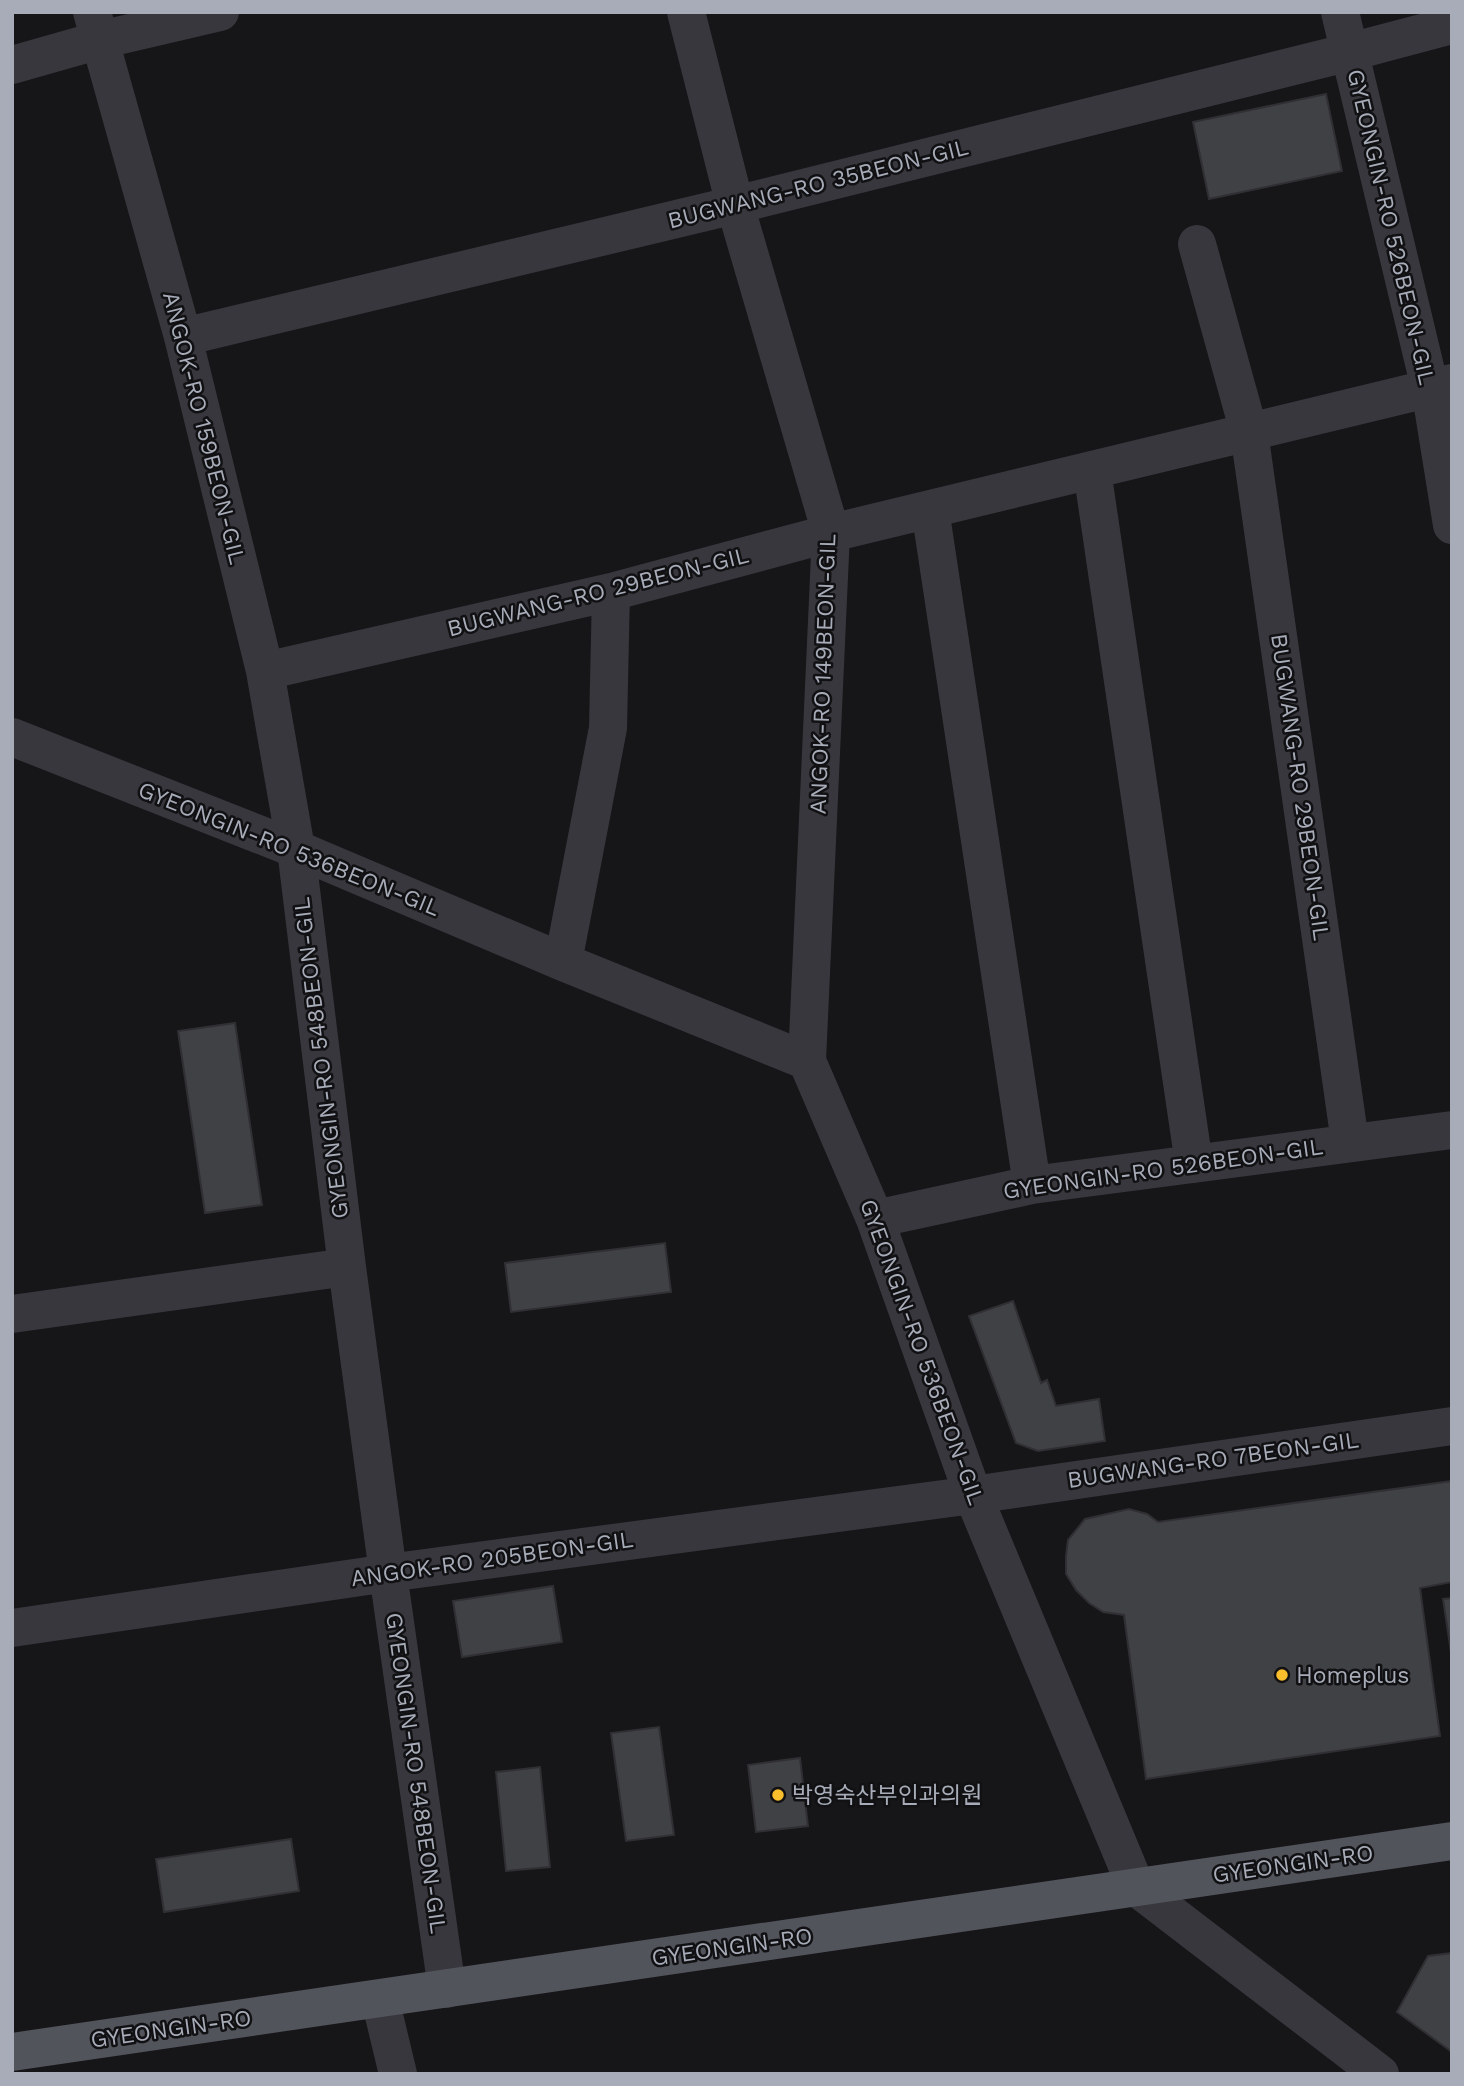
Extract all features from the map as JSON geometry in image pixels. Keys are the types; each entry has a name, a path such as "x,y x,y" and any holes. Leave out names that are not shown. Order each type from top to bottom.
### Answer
{"main road":[{"name":"GYEONGIN-RO","path":"12,2052 1452,1841"}],"street":[{"path":"12,65 96,26 220,12"},
{"name":"ANGOK-RO 149BEON-GIL","path":"686,12 735,205 831,533 807,1061"},
{"name":"GYEONGIN-RO 526BEON-GIL","path":"1340,12 1441,386 1452,525"},
{"name":"BUGWANG-RO 35BEON-GIL","path":"183,337 735,205 1452,25"},
{"name":"ANGOK-RO 159BEON-GIL","path":"96,26 183,337 265,671 296,849"},
{"path":"1197,244 1249,432"},
{"name":"BUGWANG-RO 29BEON-GIL","path":"265,671 611,592 831,533 1441,386"},
{"name":"BUGWANG-RO 29BEON-GIL","path":"1249,432 1350,1142"},
{"path":"1092,470 1194,1164"},
{"path":"930,509 1032,1185"},
{"path":"563,962 608,728 611,592"},
{"name":"GYEONGIN-RO 536BEON-GIL","path":"13,741 296,849 807,1061 875,1220 973,1495 1136,1887"},
{"name":"GYEONGIN-RO 548BEON-GIL","path":"296,849 347,1267 447,1989"},
{"name":"GYEONGIN-RO 526BEON-GIL","path":"875,1220 1032,1185 1452,1130"},
{"path":"12,1314 347,1267"},
{"name":"BUGWANG-RO 7BEON-GIL","path":"973,1495 1452,1426"},
{"name":"ANGOK-RO 205BEON-GIL","path":"12,1628 388,1573 973,1495"},
{"path":"1136,1887 1369,2071"},
{"path":"380,1999 398,2074"}],"building":[{"path":"1326,94 1342,171 1209,199 1193,122"},
{"path":"235,1023 262,1205 205,1213 178,1031"},
{"path":"665,1243 671,1292 511,1312 505,1263"},
{"path":"1013,1301 1041,1383 1047,1380 1056,1406 1099,1399 1105,1441 1038,1451 1016,1443 969,1316"},
{"name":"Homeplus","path":"1452,1481 1452,1582 1420,1588 1440,1736 1146,1779 1124,1615 1103,1612 1089,1603 1076,1590 1066,1574 1068,1540 1085,1519 1129,1509 1147,1514 1158,1522"},
{"path":"553,1586 562,1642 462,1657 453,1601"},
{"path":"1452,1598 1452,1659 1443,1599"},
{"path":"659,1727 674,1835 626,1841 611,1733"},
{"name":"박영숙산부인과의원","path":"800,1758 808,1826 756,1832 748,1765"},
{"path":"540,1767 550,1867 506,1871 496,1772"},
{"path":"291,1839 299,1891 164,1912 156,1859"},
{"path":"1452,1953 1452,2052 1397,2012 1428,1956"}],"place":[{"name":"Homeplus","path":"1282,1675"},
{"name":"박영숙산부인과의원","path":"778,1795"}]}
